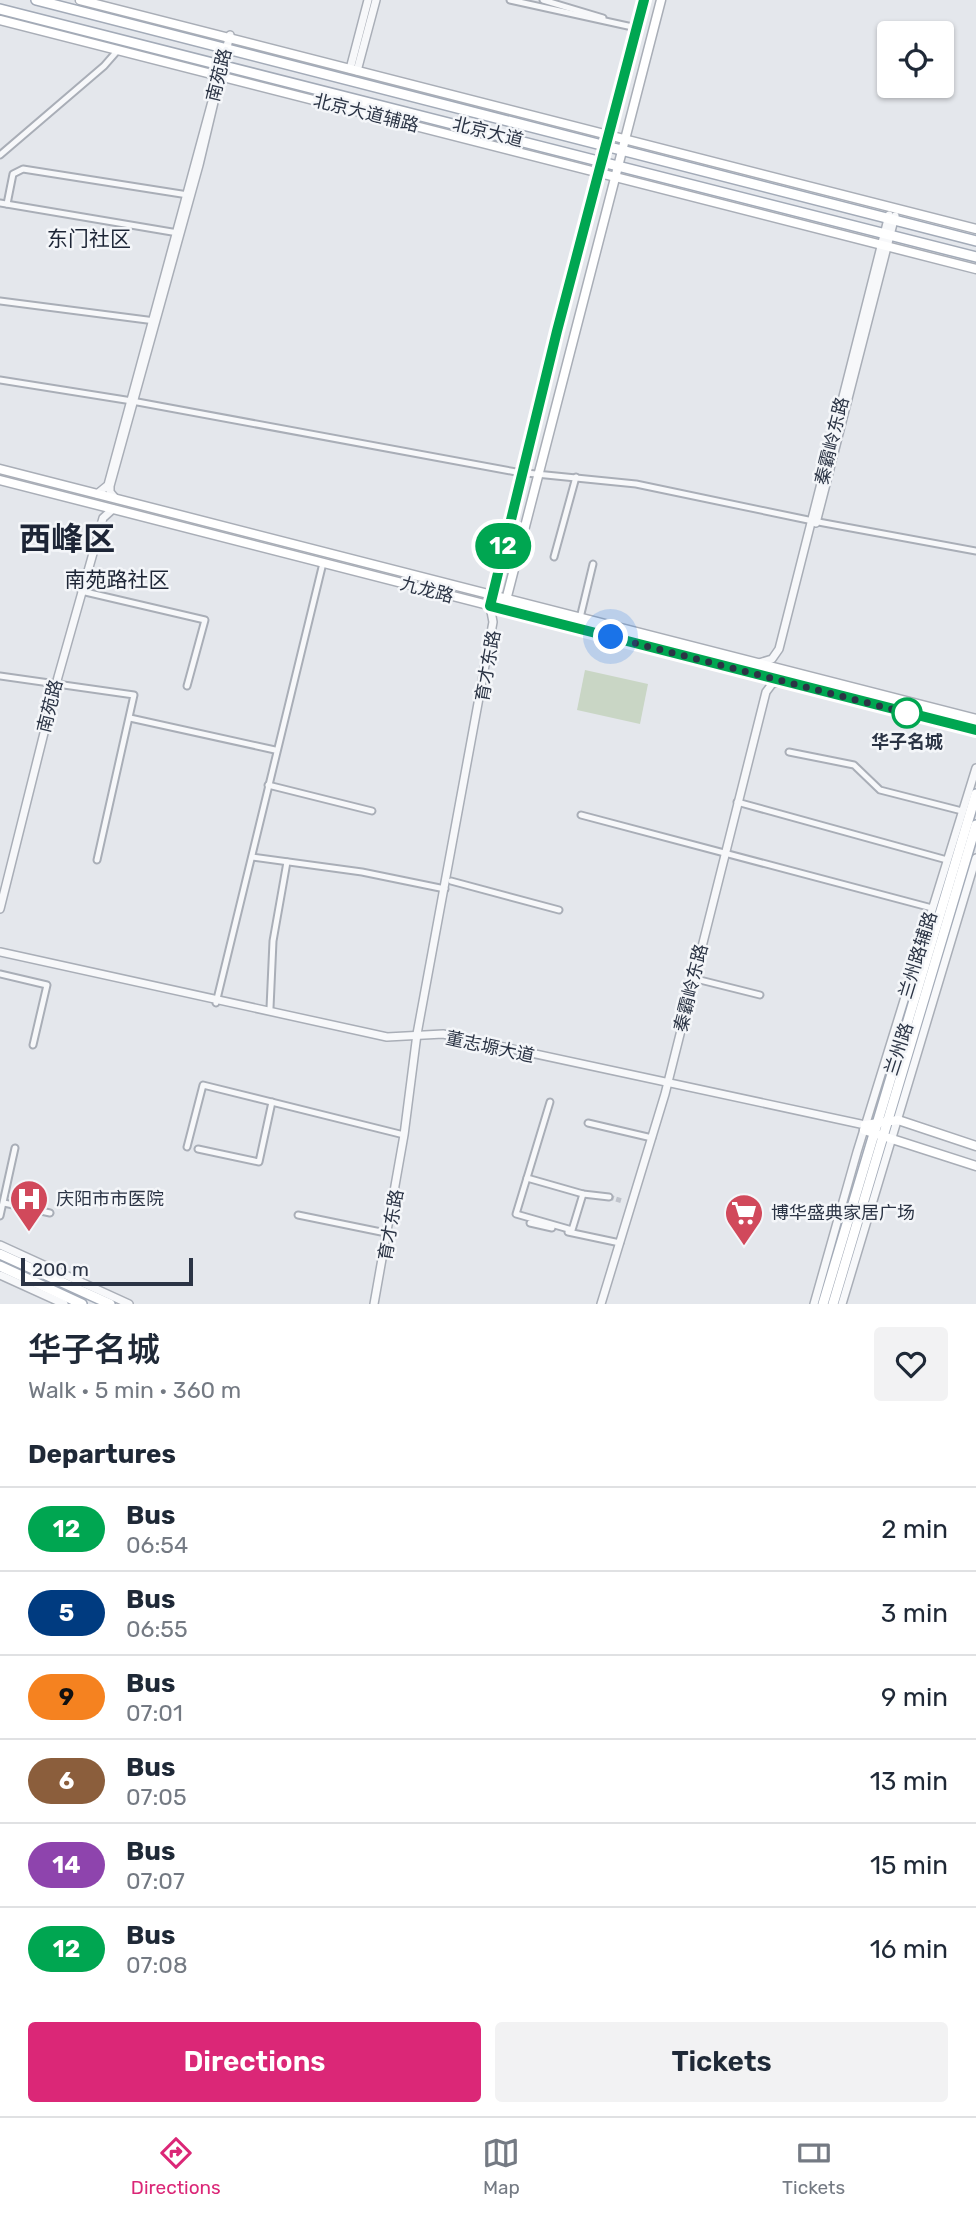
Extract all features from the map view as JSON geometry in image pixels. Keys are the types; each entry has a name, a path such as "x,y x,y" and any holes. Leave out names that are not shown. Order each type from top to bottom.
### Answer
{"main road":[{"name":"北京大道","path":"36,0 976,241"},
{"path":"80,0 976,229"},
{"name":"育才东路","path":"490,606 644,0"},
{"name":"育才东路","path":"502,609 507,599 662,0"},
{"name":"北京大道","path":"0,9 976,257"},
{"name":"北京大道辅路","path":"0,20 976,269"},
{"name":"九龙路","path":"0,469 976,719"},
{"name":"九龙路","path":"0,480 976,730"},
{"name":"兰州路","path":"822,1304 976,794"},
{"name":"兰州路","path":"833,1304 875,1130 891,1120 976,825"},
{"path":"891,1120 976,1146"},
{"name":"董志塬大道","path":"875,1130 976,1166"},
{"path":"0,1254 110,1304"},
{"path":"0,1266 82,1304"}],"street":[{"path":"354,70 368,0"},
{"path":"354,70 376,0"},
{"path":"510,0 637,28"},
{"path":"543,0 587,11 609,21"},
{"name":"南苑路","path":"116,499 110,492 110,486 180,233 229,38"},
{"path":"0,155 104,66 118,50"},
{"path":"7,204 13,174 23,169 190,195"},
{"path":"0,203 180,233"},
{"name":"秦霸岭东路","path":"788,671 781,664 780,655 894,208"},
{"path":"0,301 154,321"},
{"path":"0,380 133,401 523,472 636,484 815,522 976,551"},
{"name":"南苑路","path":"97,494 108,485 133,401"},
{"path":"554,557 576,477"},
{"name":"南苑路","path":"82,591 101,518 94,504"},
{"name":"南苑路","path":"0,897 54,684 104,515 113,509"},
{"name":"秦霸岭东路","path":"759,663 772,659 779,649 815,522"},
{"path":"216,1002 275,750 323,563"},
{"path":"580,618 593,564"},
{"path":"82,591 205,620 187,686"},
{"name":"育才东路","path":"376,1304 419,1036 493,622 490,606"},
{"name":"育才东路","path":"376,1304 407,1135 419,1036 451,881 496,622 502,609"},
{"name":"秦霸岭东路","path":"600,1304 628,1202 667,1084 764,691 763,681 755,674"},
{"path":"0,676 134,695 97,860"},
{"name":"秦霸岭东路","path":"736,802 766,691 772,684 784,681"},
{"name":"南苑路","path":"0,909 54,684"},
{"path":"130,718 275,750"},
{"path":"789,752 854,765 880,790 962,811"},
{"name":"兰州路辅路","path":"842,1304 875,1130 932,908 976,768"},
{"path":"268,785 372,811"},
{"path":"736,802 947,860"},
{"path":"581,815 932,908"},
{"path":"252,857 362,872 446,890"},
{"name":"兰州路辅路","path":"891,1120 929,1023 976,858"},
{"path":"270,1008 273,941 287,862"},
{"path":"451,881 559,910"},
{"name":"董志塬大道","path":"0,954 395,1038 443,1034 875,1130"},
{"path":"0,974 47,985 33,1045"},
{"path":"693,978 760,995"},
{"path":"187,1147 203,1085 404,1135"},
{"path":"198,1149 259,1162 272,1102"},
{"path":"550,1102 516,1214 572,1230 583,1194"},
{"path":"588,1123 651,1138"},
{"name":"兰州路辅路","path":"814,1304 875,1130"},
{"path":"0,1216 15,1148"},
{"path":"527,1178 583,1194 609,1197"},
{"path":"4,1203 50,1213"},
{"path":"298,1215 386,1233"},
{"path":"530,1223 618,1243"},
{"path":"0,1245 129,1304"},
{"path":"0,1275 64,1304"}],"green space":[{"path":"585,670 648,684 640,724 577,710"}],"tunnel":[{"path":"609,1197 622,1201"}],"bus line":[{"name":"12","path":"644,0 557,331 490,606 976,730"}],"place":[{"name":"华子名城","path":"907,713"},
{"name":"庆阳市市医院","path":"29,1233"},
{"name":"博华盛典家居广场","path":"744,1247"}],"district":[{"name":"东门社区","path":"89,238"},
{"name":"西峰区","path":"67,539"},
{"name":"南苑路社区","path":"117,579"}],"route":[{"path":"611,637 907,713"}]}
